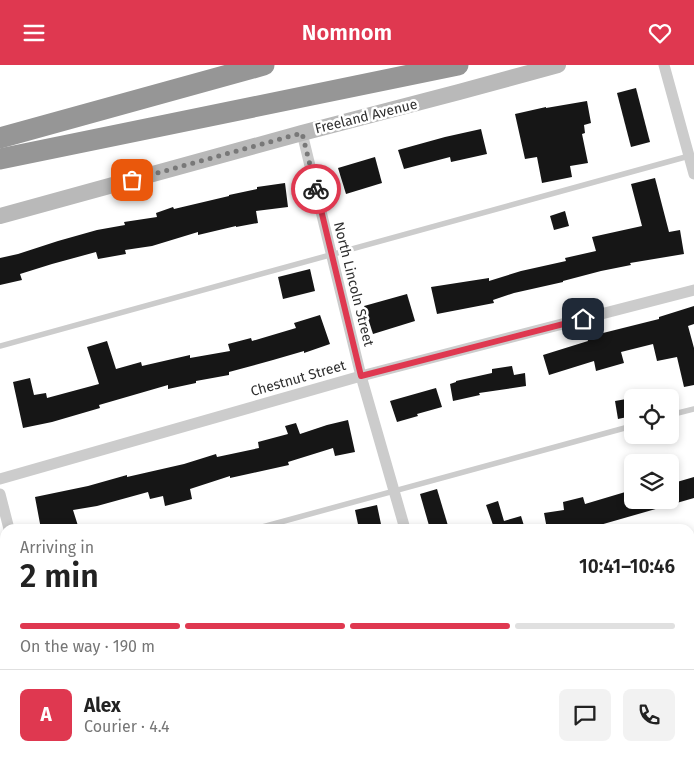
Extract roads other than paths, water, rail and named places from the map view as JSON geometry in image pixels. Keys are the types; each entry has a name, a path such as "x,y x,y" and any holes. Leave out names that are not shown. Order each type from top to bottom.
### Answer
{"highway":[{"path":"0,137 264,65"},
{"path":"0,159 458,65"}],"main road":[{"name":"Freeland Avenue","path":"0,216 558,65"}],"street":[{"path":"664,65 689,140 689,157 694,174"},
{"name":"North Lincoln Street","path":"302,133 361,376 404,524"},
{"name":"Chestnut Street","path":"0,479 361,376 694,290"},
{"path":"0,494 8,524"}],"lane":[{"path":"0,346 689,157"},
{"path":"679,413 694,409"},
{"path":"273,524 624,427"}]}
